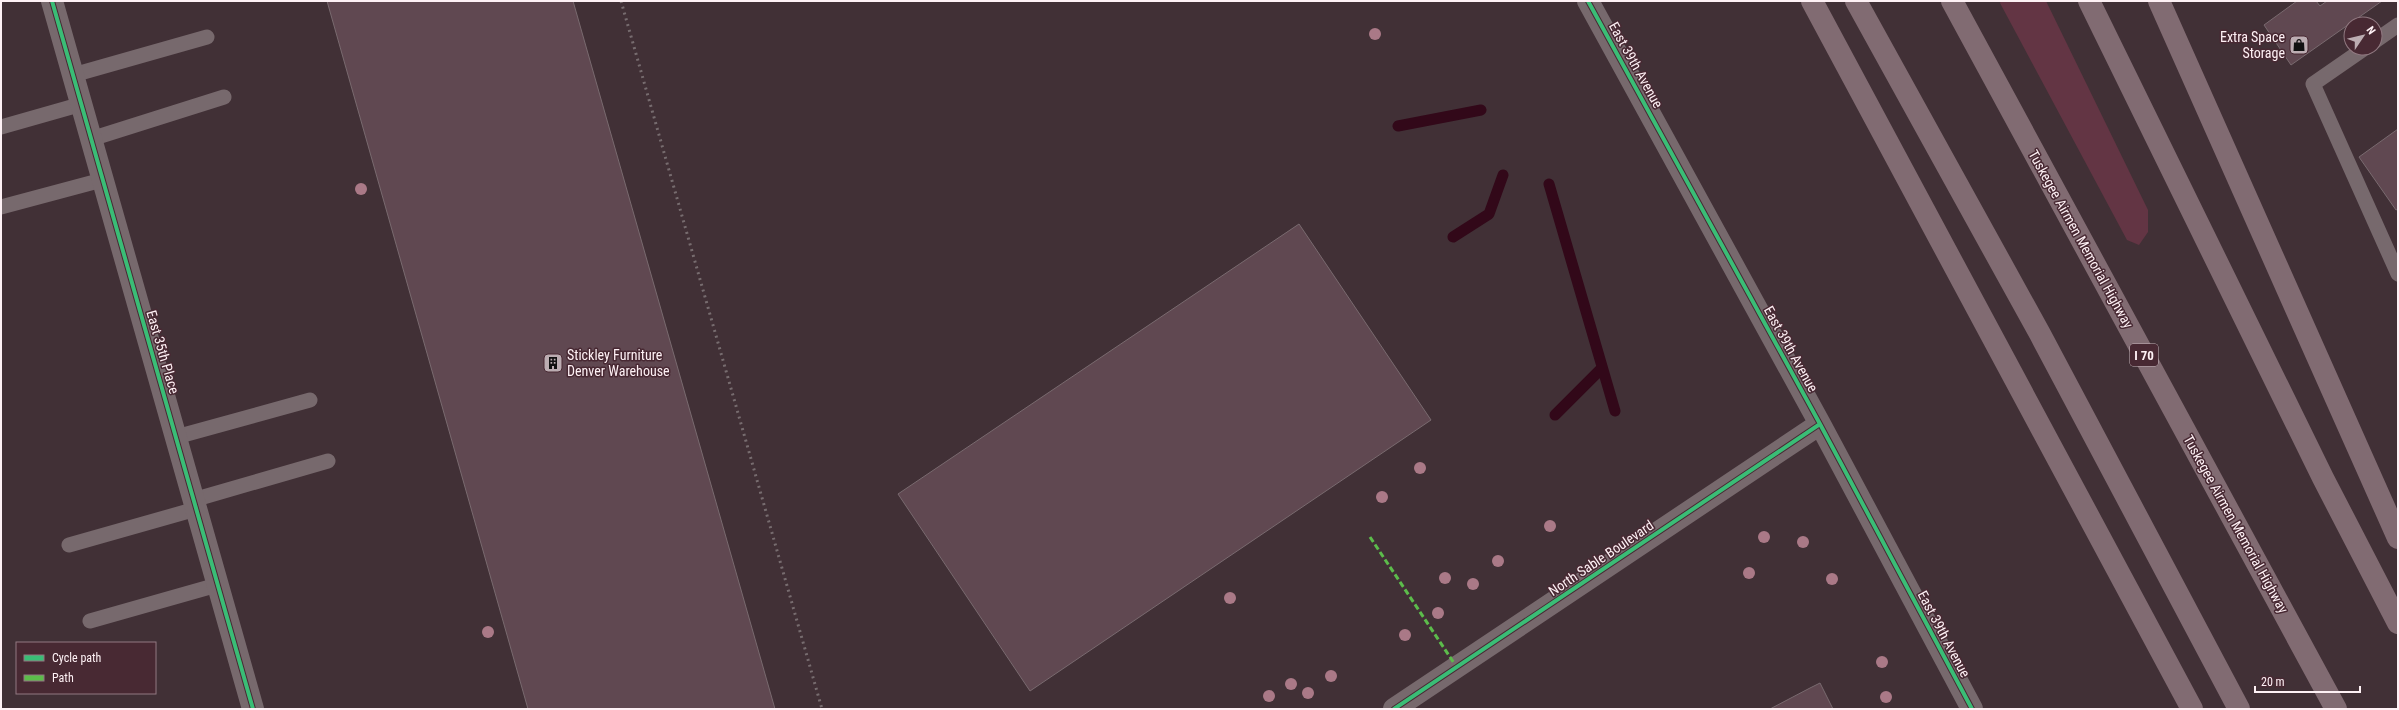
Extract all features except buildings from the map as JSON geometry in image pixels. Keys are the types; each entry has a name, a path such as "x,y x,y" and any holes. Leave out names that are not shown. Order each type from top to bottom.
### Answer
{"highway":[{"path":"1812,1 2192,709"},
{"path":"1856,1 2040,334 2239,709"},
{"name":"Tuskegee Airmen Memorial Highway","path":"1952,1 2336,709"},
{"path":"2089,1 2327,484 2398,623"},
{"path":"2159,1 2398,538"}],"street":[{"name":"East 35th Place","path":"52,1 253,709"},
{"name":"East 39th Avenue","path":"1588,1 1820,424 1972,709"},
{"name":"North Sable Boulevard","path":"1394,709 1820,424"}],"lane":[{"path":"2383,35 2398,25"},
{"path":"73,76 207,37"},
{"path":"2353,56 2312,84 2398,274"},
{"path":"91,139 224,98"},
{"path":"1,126 82,104"},
{"path":"1,207 102,180"},
{"path":"176,437 310,400"},
{"path":"69,545 328,461"},
{"path":"90,621 218,585"}],"shaded area":[{"path":"2001,1 2046,1 2148,210 2148,232 2139,245 2127,240 2000,3"}],"waterway":[{"path":"1398,126 1481,110"},
{"path":"1453,237 1489,214 1503,175"},
{"path":"1549,184 1615,411"},
{"path":"1555,415 1602,368"}],"railway":[{"path":"621,1 822,709"}],"marked path":[{"path":"1370,537 1456,666"}],"cycle path":[{"path":"52,1 253,709"},
{"path":"1588,1 1820,424 1972,709"},
{"path":"1394,709 1820,424"}],"place":[{"name":"Extra Space Storage","path":"2299,45"},
{"name":"Stickley Furniture Denver Warehouse","path":"553,363"}]}
